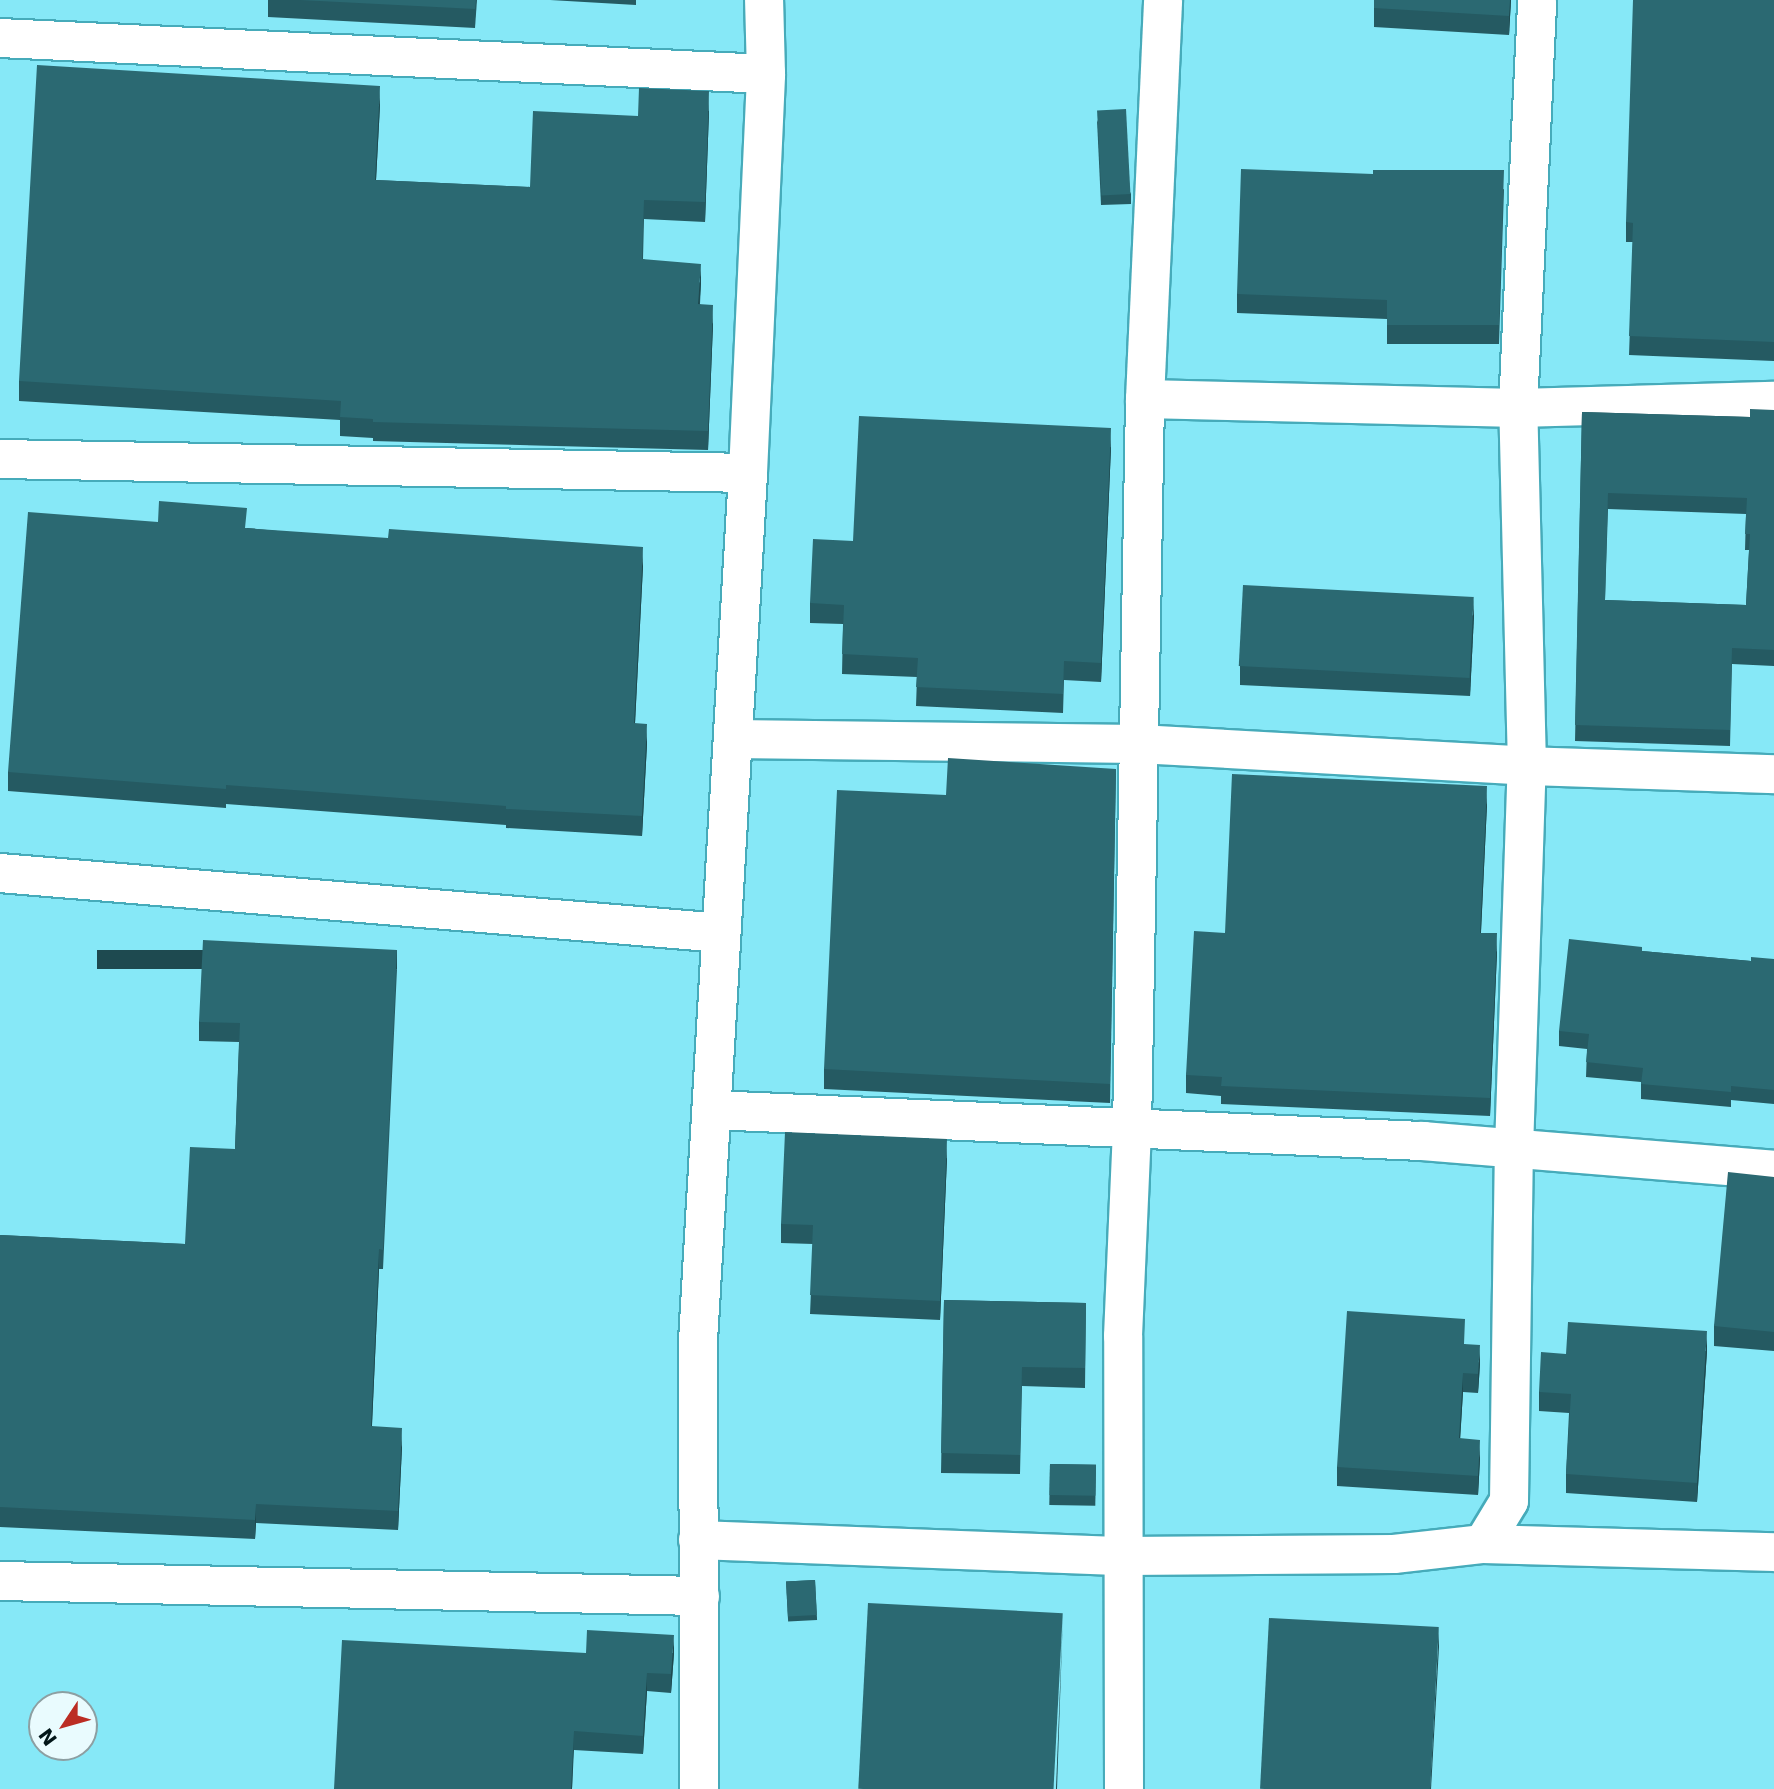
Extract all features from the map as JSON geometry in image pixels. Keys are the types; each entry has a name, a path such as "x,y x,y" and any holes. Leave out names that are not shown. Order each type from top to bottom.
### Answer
{"street":[{"path":"699,1789 698,1341 748,473 765,74 764,0"},
{"path":"1124,1789 1123,1336 1132,1130 1145,399 1163,0"},
{"path":"1483,1544 1509,1501 1514,1149 1527,765 1518,408 1537,0"},
{"path":"0,38 765,74"},
{"path":"1145,399 1518,408 1774,401"},
{"path":"0,459 748,473"},
{"path":"733,739 1139,744 1527,765 1774,774"},
{"path":"0,873 722,933"},
{"path":"712,1110 1423,1141 1774,1170"},
{"path":"698,1540 1124,1556 1394,1554 1483,1544 1774,1552"},
{"path":"0,1581 700,1596"}],"building":[{"path":"300,0 476,0 475,9"},
{"path":"1374,0 1510,0 1509,16 1374,8"},
{"path":"1633,0 1774,0 1774,342 1629,336 1633,223 1626,222"},
{"path":"37,65 380,86 375,180 530,187 533,111 638,116 639,88 709,91 705,202 644,200 642,259 701,264 698,304 713,305 708,431 373,422 373,419 340,417 341,401 19,381"},
{"path":"1126,109 1130,194 1101,195 1097,111"},
{"path":"1241,169 1373,174 1373,170 1504,170 1499,325 1387,325 1387,300 1237,294"},
{"path":"1750,409 1774,410 1774,650 1732,648 1730,730 1575,725 1582,412 1750,417","holes":["1608,493 1747,498 1745,534 1750,534 1746,605 1605,600"]},
{"path":"859,416 1111,428 1101,663 1064,661 1063,694 916,687 918,658 842,654 844,605 810,603 813,539 853,541"},
{"path":"159,501 247,508 245,528 388,538 389,529 643,547 634,723 647,724 642,816 506,809 506,806 226,785 226,789 8,772 28,512 158,522"},
{"path":"1243,585 1474,597 1469,678 1239,666"},
{"path":"948,758 1116,769 1110,1084 824,1069 837,790 946,795"},
{"path":"1232,774 1487,786 1480,933 1497,933 1490,1098 1221,1086 1222,1077 1186,1075 1194,931 1225,933"},
{"path":"1569,939 1642,947 1642,951 1751,961 1751,957 1774,959 1774,1090 1731,1086 1731,1092 1641,1084 1643,1068 1586,1062 1589,1034 1559,1031"},
{"path":"203,940 397,950 383,1250 379,1249 371,1426 402,1428 398,1511 256,1504 255,1520 0,1507 0,1235 185,1244 190,1147 235,1149 240,1023 199,1022"},
{"path":"785,1132 947,1139 940,1301 810,1295 813,1225 781,1224"},
{"path":"1728,1172 1774,1177 1774,1332 1714,1326"},
{"path":"944,1300 1086,1303 1085,1368 1022,1367 1020,1455 941,1453"},
{"path":"1347,1311 1465,1319 1464,1344 1480,1345 1478,1374 1463,1373 1459,1438 1480,1440 1478,1476 1337,1467"},
{"path":"1568,1322 1707,1331 1697,1483 1566,1474 1571,1394 1539,1392 1541,1352 1566,1354"},
{"path":"1050,1464 1096,1465 1095,1496 1049,1495"},
{"path":"815,1580 817,1615 788,1616 786,1582"},
{"path":"868,1603 1063,1613 1054,1789 858,1789"},
{"path":"1269,1618 1439,1627 1430,1789 1260,1789"},
{"path":"587,1630 674,1635 671,1674 647,1673 643,1736 574,1731 571,1789 334,1789 342,1640 586,1653"}]}
